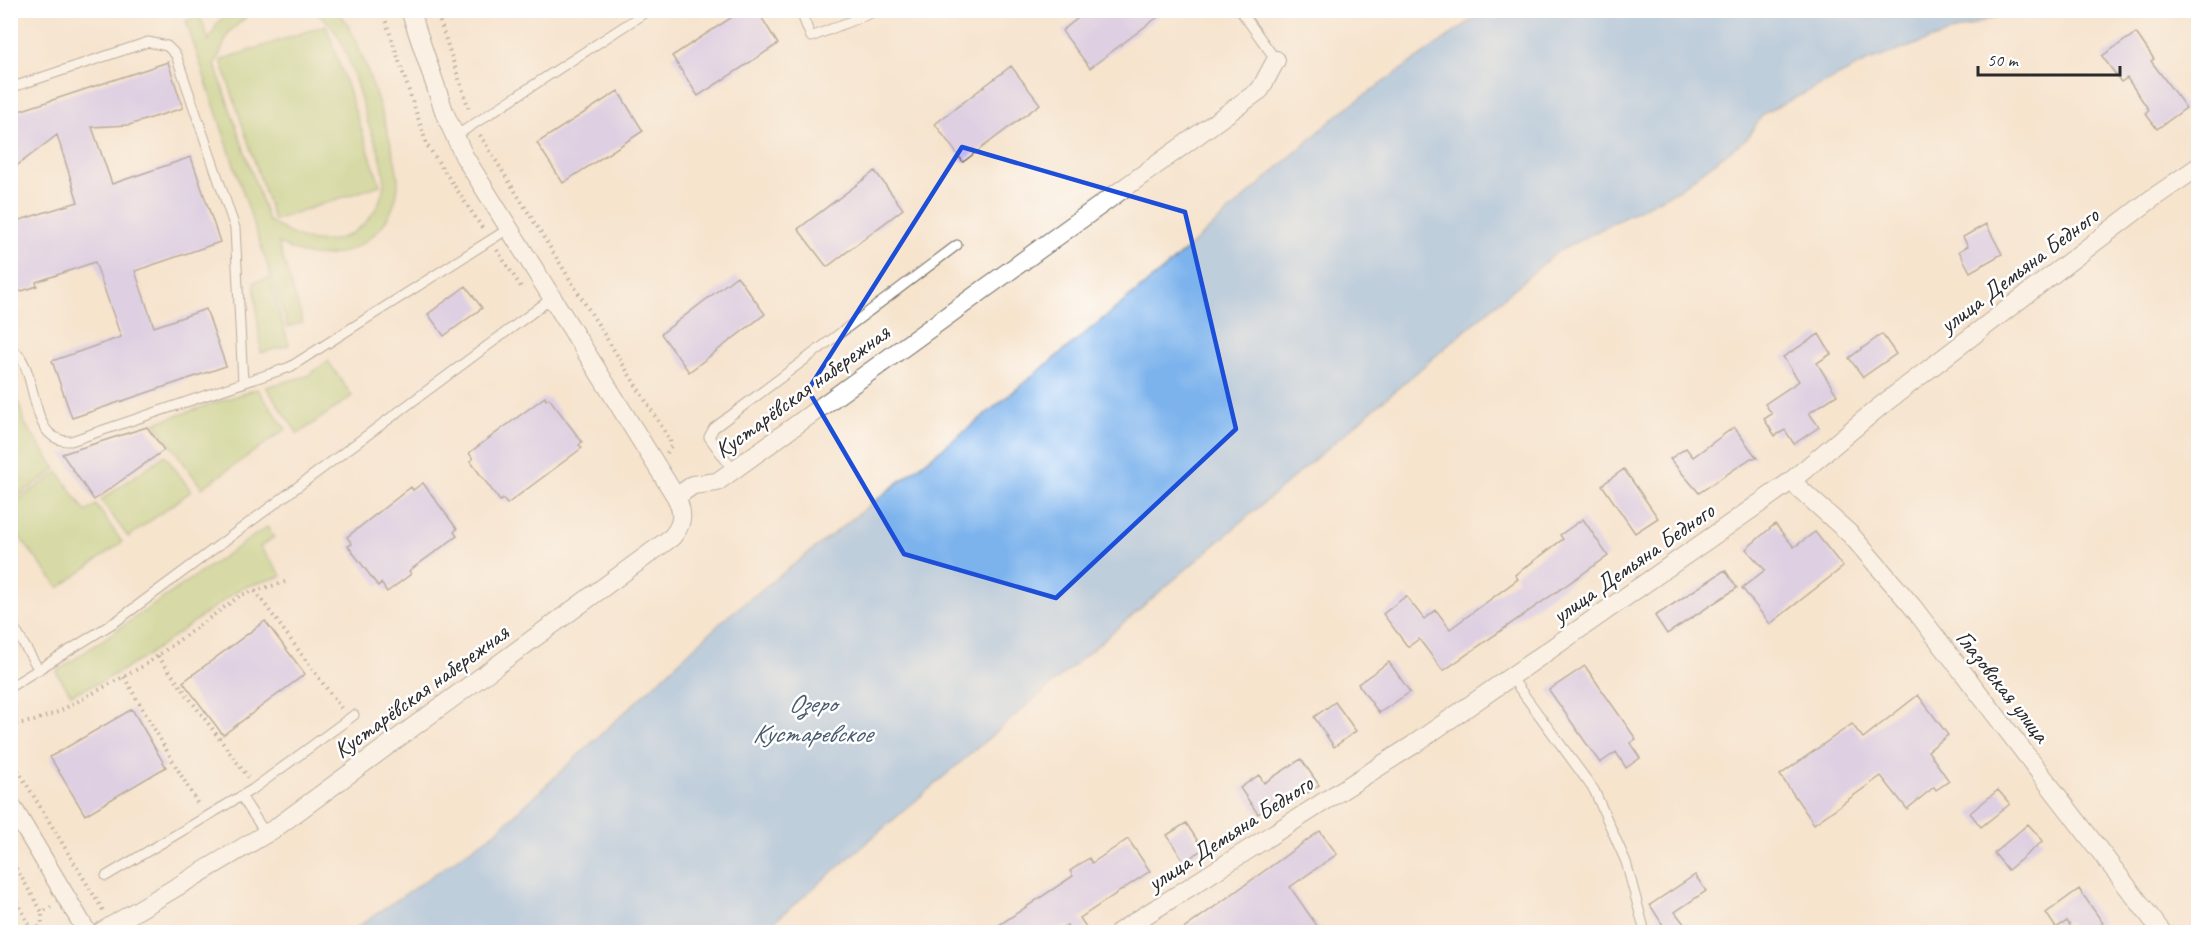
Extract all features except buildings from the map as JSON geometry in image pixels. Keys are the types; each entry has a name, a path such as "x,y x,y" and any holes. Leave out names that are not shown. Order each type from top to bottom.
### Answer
{"street":[{"path":"410,10 454,137 508,229 676,497"},
{"name":"Кустарёвская набережная","path":"107,929 266,834 672,537 682,520 682,509 676,497 693,485 717,482 1260,90 1276,60"},
{"name":"улица Демьяна Бедного","path":"1119,933 1413,745 1791,481 1878,408 2150,200 2199,167"},
{"name":"Глазовская улица","path":"1791,481 1851,535 1912,606 2162,933"},
{"path":"10,803 87,933"}],"lane":[{"path":"454,137 649,10"},
{"path":"800,10 811,37 871,13"},
{"path":"1240,10 1276,60"},
{"path":"10,88 148,42 167,46 177,56 235,228 243,383"},
{"path":"10,348 21,357 47,431 64,442 243,383 298,362 508,229"},
{"path":"733,470 712,442 710,432 957,245"},
{"path":"10,687 118,620 552,298"},
{"path":"10,621 39,670"},
{"path":"1511,677 1594,790 1626,862 1645,933"},
{"path":"106,876 256,787 351,716"},
{"path":"241,796 266,834"}],"path":[{"path":"10,16 28,10"},
{"path":"436,10 475,125 670,440 671,449 654,461"},
{"path":"10,725 34,721 58,712 124,678 241,595 285,582"},
{"path":"254,591 351,716"},
{"path":"158,656 256,787"},
{"path":"124,678 206,817"},
{"path":"10,754 107,929"},
{"path":"10,892 17,900 33,933 42,923 42,912"}],"highlighted area":[{"path":"962,147 1185,212 1236,429 1056,598 904,554 808,390"}],"green space":[{"path":"228,11 253,11 229,32 215,65 268,220 303,239 323,241 337,239 362,226 379,203 383,190 382,162 347,56 333,28 312,11 336,11 349,26 380,107 397,172 398,185 389,215 370,238 357,246 328,255 312,255 278,243 303,322 288,327 186,21 200,16 209,41 217,24"},
{"path":"326,25 380,185 274,220 221,60"},
{"path":"269,278 289,345 261,353 254,282"},
{"path":"328,361 352,396 298,434 266,387 307,376"},
{"path":"11,378 25,424 56,469 11,501"},
{"path":"257,389 286,429 202,488 155,423"},
{"path":"165,455 191,491 128,537 101,500"},
{"path":"58,472 86,512 96,505 122,542 59,588 11,526 11,505"},
{"path":"267,527 274,537 260,547 282,576 241,588 142,659 103,681 71,694 56,672"}],"water":[{"name":"Озеро Кустаревское","path":"1486,10 2012,11 1866,62 1763,114 1747,138 1679,189 1557,252 762,932 350,932 496,832 728,616 976,422 1163,270 1341,112"}]}
